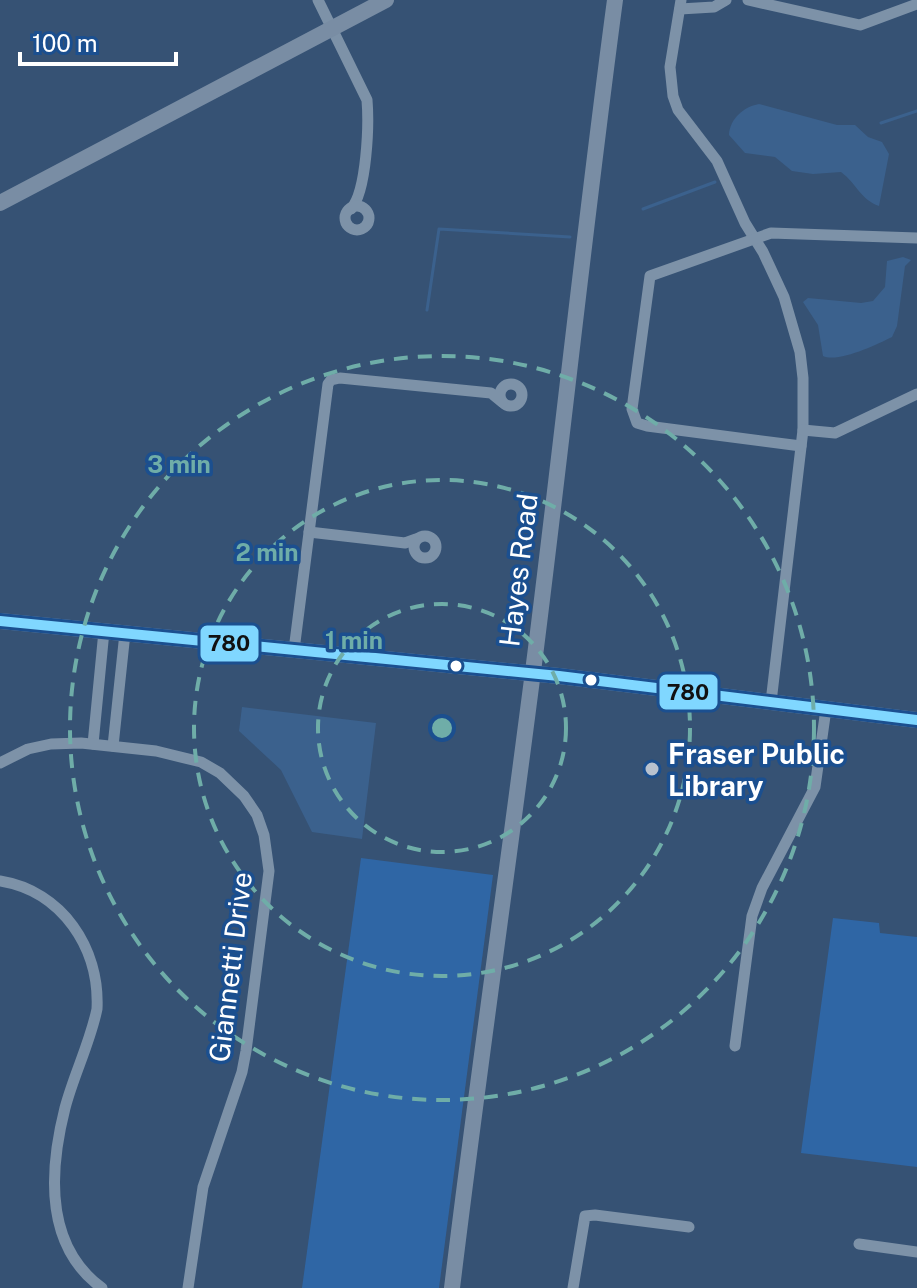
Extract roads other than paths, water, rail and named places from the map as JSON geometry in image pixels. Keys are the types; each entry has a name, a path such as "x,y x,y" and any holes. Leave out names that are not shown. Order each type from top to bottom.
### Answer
{"street":[{"path":"318,0 367,100 368,118 359,197 345,218 354,230 367,224 369,217 359,197"},
{"path":"0,203 386,0"},
{"name":"Hayes Road","path":"452,1288 615,0"},
{"path":"726,0 714,7 680,4 670,67 678,110 717,161 753,238 763,252 794,324 803,378 803,430 771,702"},
{"path":"748,0 860,25 917,4"},
{"path":"351,209 358,207 365,210"},
{"path":"801,446 637,423 632,415 650,276 771,233 917,238"},
{"path":"294,650 326,389 331,380 340,378 497,390 516,384 523,393 521,401 515,406 508,406 502,402 497,390"},
{"path":"803,430 835,433 917,394"},
{"path":"309,532 411,544"},
{"path":"0,621 532,674 917,720"},
{"path":"93,744 104,631"},
{"path":"113,746 125,633"},
{"path":"735,1046 752,916 762,888 815,787 826,709"},
{"name":"Giannetti Drive","path":"0,763 39,746 64,743 167,752 201,762 220,773 244,796 257,815 264,835 269,871 246,1051 242,1072 203,1187 188,1288"},
{"path":"0,881 34,892 56,907 82,938 92,961 97,1009 65,1109 54,1196 58,1227 65,1244 86,1284 102,1288"},
{"path":"573,1288 585,1216 689,1227"},
{"path":"859,1244 917,1252"}],"waterway":[{"path":"881,123 917,111"},
{"path":"643,209 715,182"},
{"path":"427,310 439,229 570,237"}],"place":[{"name":"Fraser Public Library","path":"652,769"}]}
